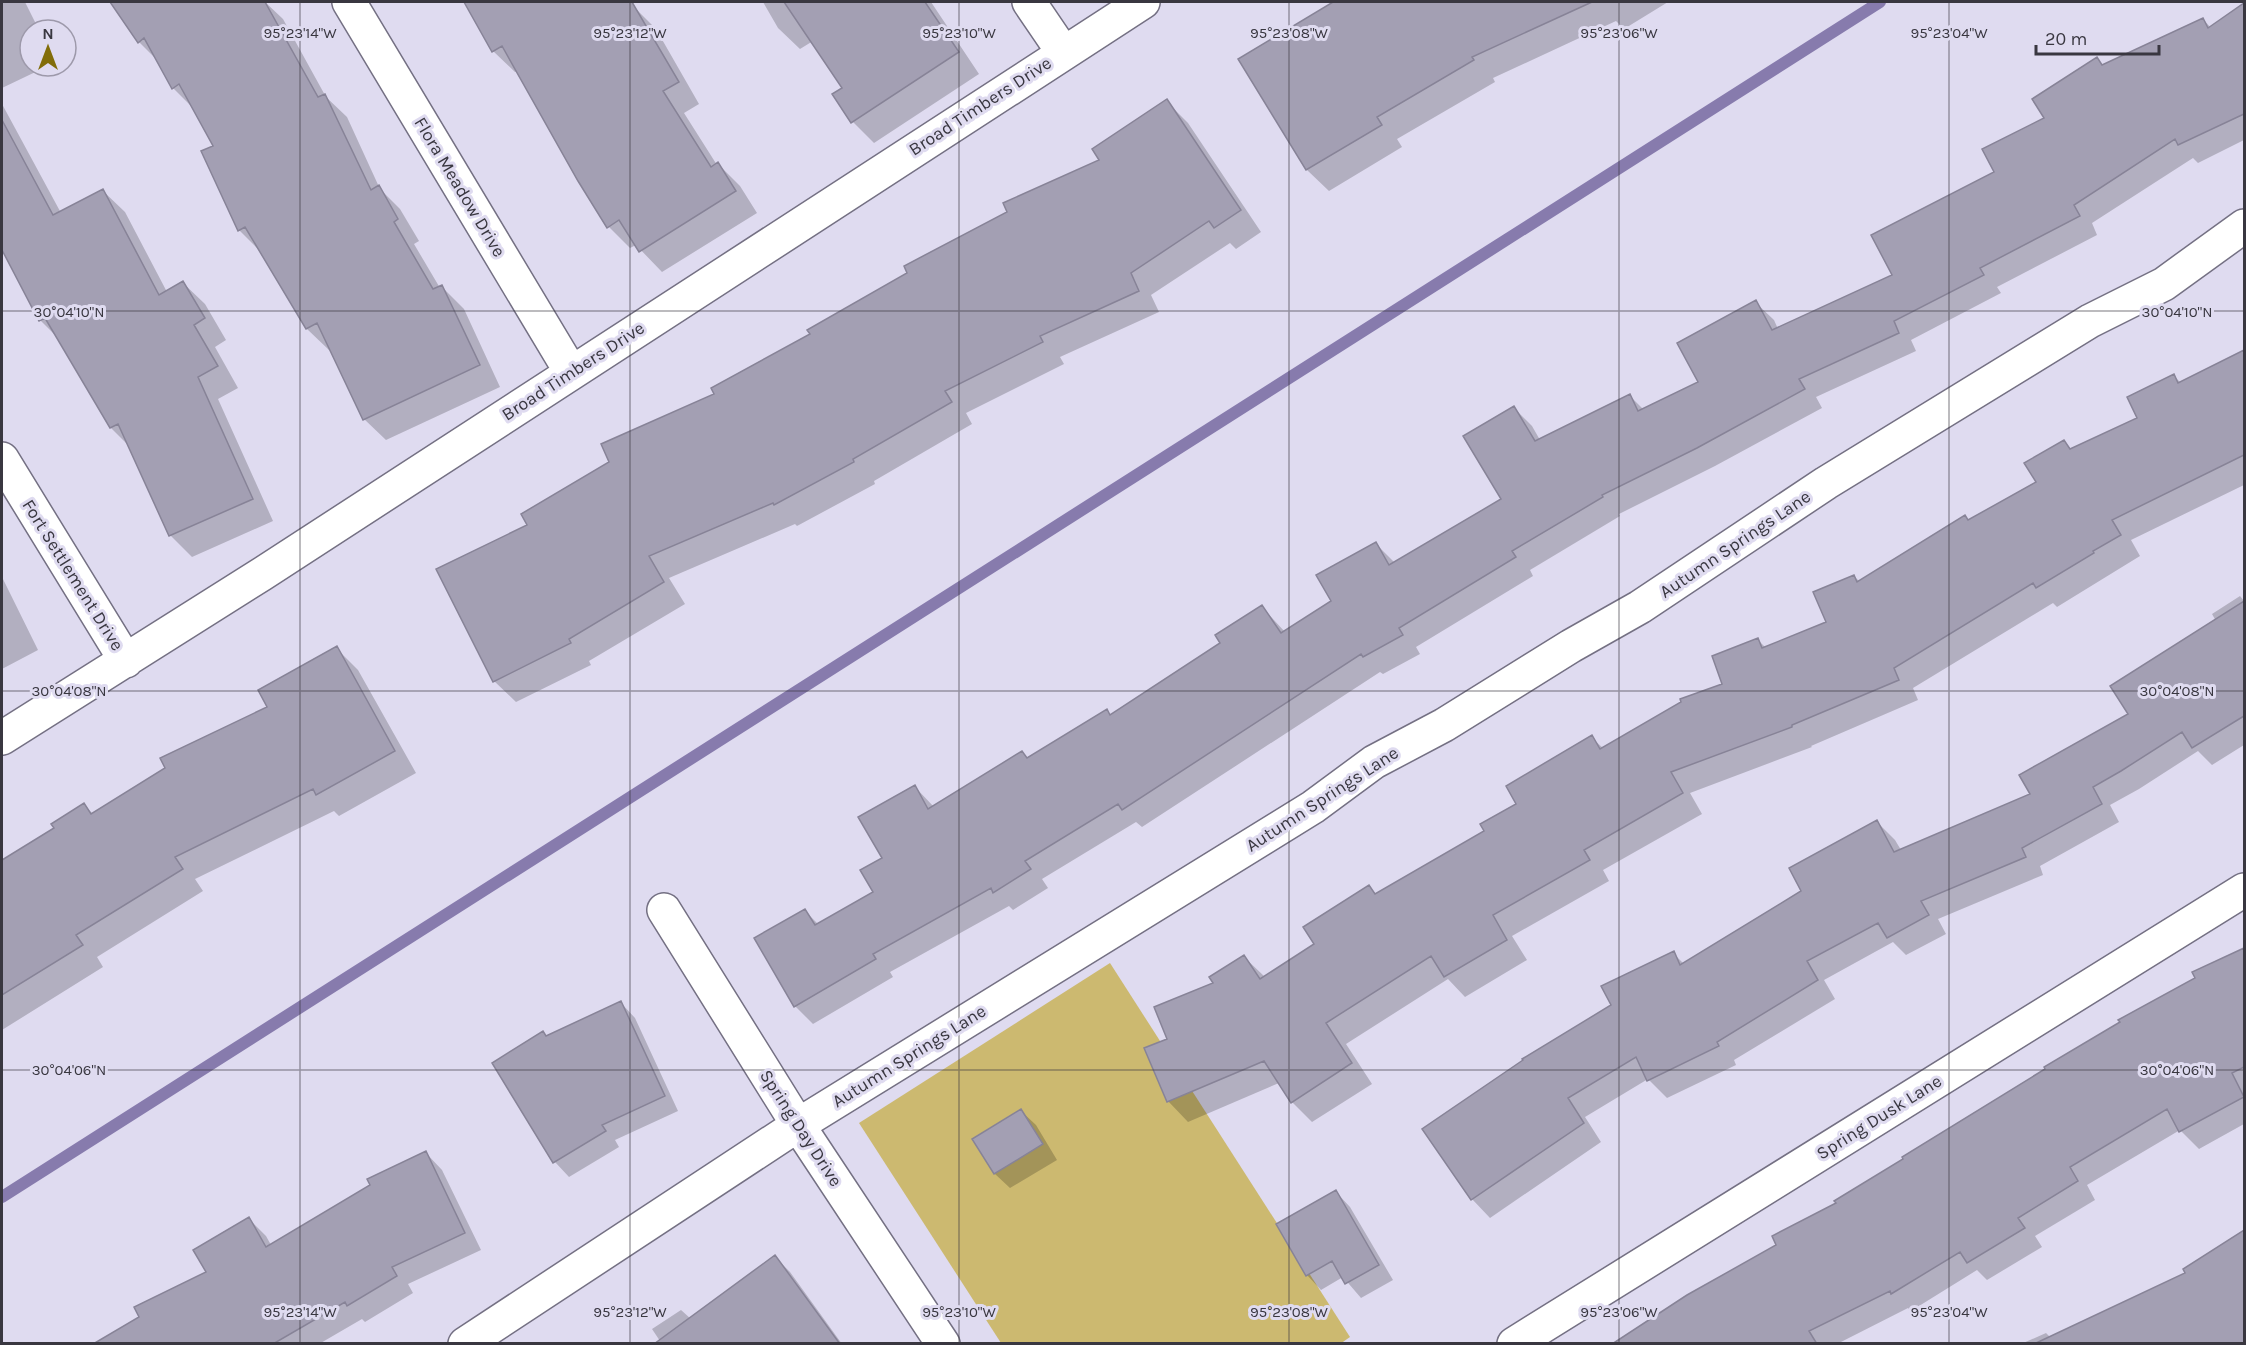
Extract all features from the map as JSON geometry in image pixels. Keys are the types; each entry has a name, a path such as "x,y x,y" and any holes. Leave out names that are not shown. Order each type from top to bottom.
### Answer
{"street":[{"name":"Flora Meadow Drive","path":"349,2 571,372"},
{"path":"1029,2 1063,52"},
{"name":"Broad Timbers Drive","path":"2,738 126,661 1143,2"},
{"name":"Autumn Springs Lane","path":"465,1344 798,1125 1313,807 1374,762 1444,725 1571,645 1640,607 1826,483 2090,321 2164,284 2244,226"},
{"name":"Fort Settlement Drive","path":"2,459 126,661"},
{"name":"Spring Dusk Lane","path":"1514,1344 2244,890"},
{"name":"Spring Day Drive","path":"664,910 798,1125 943,1344"}],"shaded area":[{"path":"1110,963 1350,1337 1340,1344 1001,1343 859,1123"}],"building":[{"path":"110,2 265,2 318,97 325,94 371,190 379,185 398,219 394,222 433,289 442,285 480,365 363,420 317,323 306,329 245,227 238,231 201,151 213,146 179,84 172,89 144,38 138,43"},
{"path":"464,2 632,2 679,82 663,91 711,167 718,162 736,191 639,252 619,220 607,228 502,46 492,52"},
{"path":"784,2 925,2 959,52 851,123 832,94 842,88"},
{"path":"1333,2 1592,2 1472,57 1474,60 1377,117 1382,125 1306,170 1238,59"},
{"path":"2244,3 2244,114 2178,145 2175,139 2074,205 2080,216 1980,268 1984,275 1894,321 1899,333 1799,379 1805,389 1697,448 1602,495 1603,497 1512,551 1516,557 1399,628 1403,635 1363,657 1361,654 1122,810 1118,804 1025,861 1031,869 993,893 991,888 873,954 876,959 794,1007 754,938 805,909 815,925 873,892 860,870 882,858 858,817 915,785 928,809 1022,751 1027,758 1107,709 1110,715 1220,643 1215,635 1262,605 1281,633 1331,601 1316,575 1376,542 1389,565 1501,499 1463,436 1514,406 1535,441 1630,394 1638,411 1698,382 1677,343 1756,300 1772,330 1892,275 1871,235 1994,172 1982,149 2044,118 2032,99 2097,57 2102,65 2203,18 2208,28"},
{"path":"1167,99 1241,210 1214,228 1209,221 1131,273 1139,291 1040,336 1043,342 945,391 952,402 853,459 854,462 774,505 773,503 649,556 664,582 569,639 571,643 493,682 436,569 527,525 521,514 609,462 601,444 714,394 711,388 810,334 807,330 907,273 904,266 1007,212 1003,203 1099,160 1092,149"},
{"path":"2,120 53,215 103,189 159,295 183,281 205,318 194,325 218,366 198,377 253,499 169,536 118,424 110,428 45,318 39,321 2,250"},
{"path":"2244,350 2244,455 2112,520 2121,535 2036,588 2033,583 1894,668 1899,680 1792,725 1792,727 1671,772 1683,793 1584,850 1590,860 1493,915 1507,940 1444,977 1431,956 1326,1023 1352,1063 1291,1103 1264,1061 1167,1102 1144,1048 1167,1039 1154,1007 1213,983 1209,977 1244,955 1260,979 1314,944 1303,927 1369,885 1375,894 1484,831 1480,824 1516,804 1506,786 1592,735 1600,749 1681,702 1680,699 1722,684 1712,656 1758,638 1762,648 1826,622 1813,592 1854,575 1857,582 1965,515 1968,520 2036,482 2024,463 2064,440 2070,449 2137,418 2127,397 2174,374 2178,383"},
{"path":"2244,601 2244,716 2192,748 2182,732 2093,787 2102,804 2022,848 2026,857 1921,901 1929,915 1887,938 1878,923 1807,961 1818,980 1717,1042 1719,1046 1647,1081 1636,1057 1568,1098 1584,1123 1471,1200 1422,1129 1522,1059 1611,1005 1601,986 1674,951 1680,965 1801,891 1789,868 1877,820 1894,852 2030,794 2019,775 2128,714 2110,686"},
{"path":"337,646 395,751 316,795 313,789 175,857 183,869 76,935 83,945 2,995 2,860 54,828 51,824 84,803 91,814 165,768 160,758 267,707 258,690"},
{"path":"2244,948 2244,1067 2232,1073 2244,1097 2179,1132 2167,1109 2070,1167 2078,1181 2018,1218 2025,1228 1967,1263 1960,1252 1891,1294 1890,1291 1809,1331 1817,1344 1612,1344 1687,1295 1776,1245 1772,1236 1836,1203 1834,1201 1903,1159 1902,1157 2120,1022 2118,1020 2195,978 2192,972"},
{"path":"621,1001 665,1096 602,1125 606,1131 553,1163 492,1063 543,1031 546,1036"},
{"path":"1021,1109 1043,1144 994,1174 972,1139"},
{"path":"426,1151 465,1233 392,1267 397,1276 347,1306 345,1302 273,1344 93,1344 139,1317 134,1307 206,1272 193,1250 249,1217 266,1247 370,1185 367,1179"},
{"path":"1336,1190 1379,1265 1345,1284 1332,1261 1306,1276 1276,1224"},
{"path":"2244,1230 2244,1344 2034,1344 2185,1273 2183,1269"},
{"path":"775,1255 840,1344 654,1344"}],"waterway":[{"path":"2,1197 1880,2"}]}
